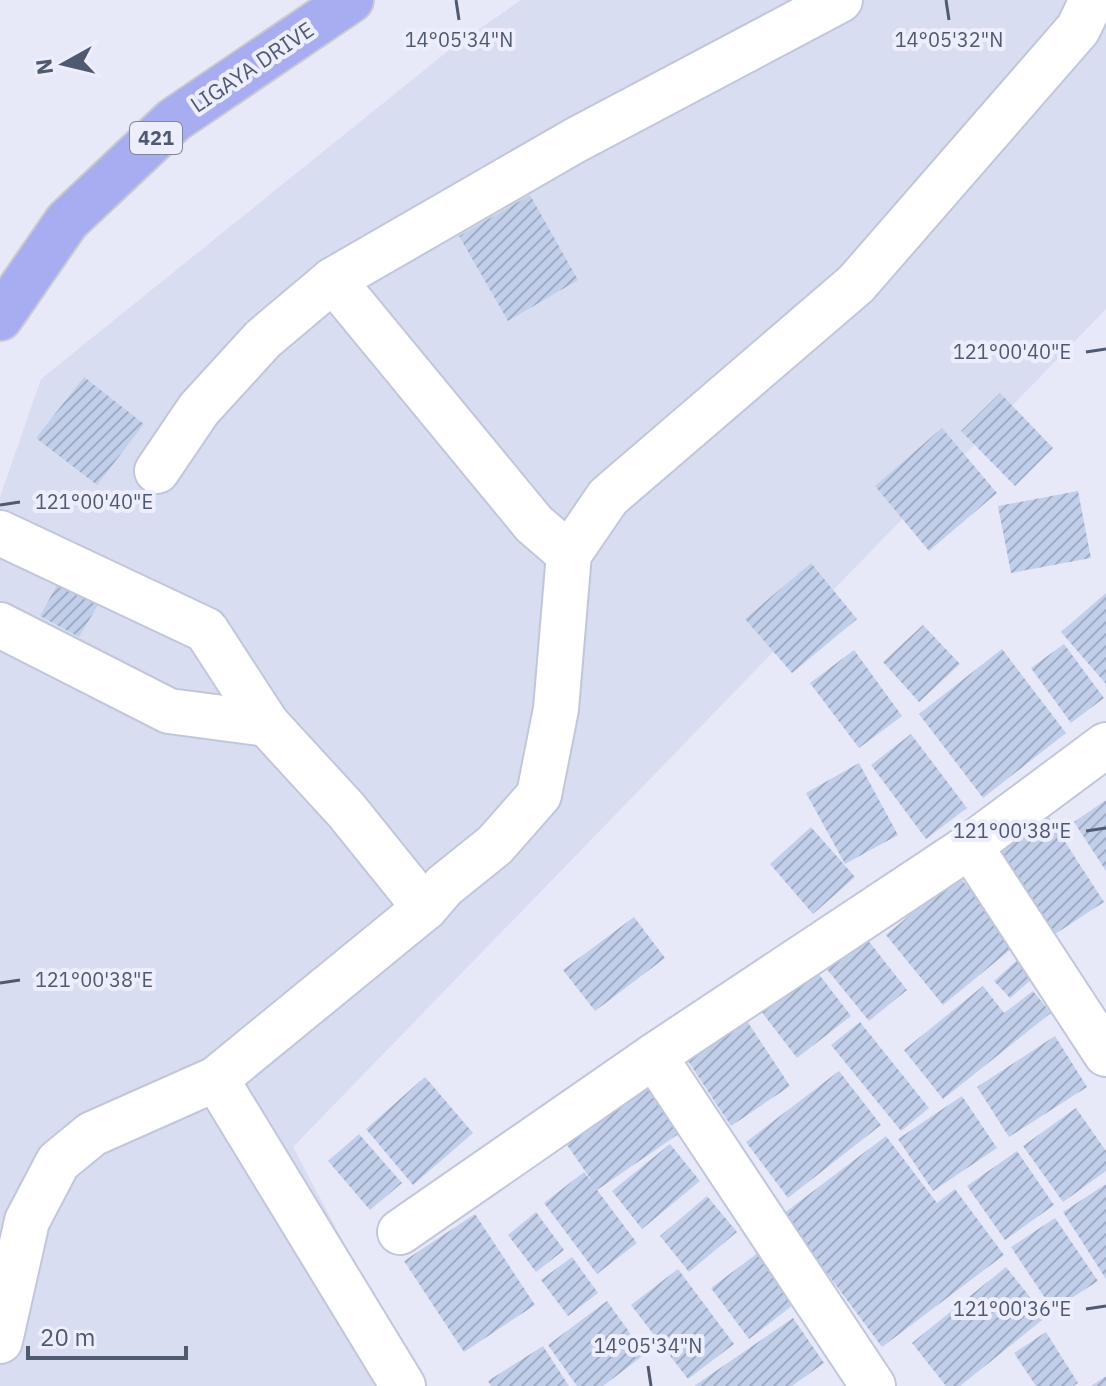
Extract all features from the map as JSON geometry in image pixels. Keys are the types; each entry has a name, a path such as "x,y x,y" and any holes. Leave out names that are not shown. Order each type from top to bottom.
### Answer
{"main road":[{"name":"LIGAYA DRIVE","path":"0,318 67,221 174,120 343,2"}],"street":[{"path":"157,471 199,409 263,339 333,280 574,141 840,0"},
{"path":"0,1341 27,1221 58,1162 92,1134 216,1079 425,908 444,886 495,845 539,795 556,709 569,554 608,497 856,284 1078,29 1092,0"},
{"path":"333,280 534,524 569,554"},
{"path":"0,533 206,630 267,724 346,810 425,908"},
{"path":"0,625 169,711 267,724"},
{"path":"400,1232 654,1056 970,846 1106,745"},
{"path":"970,846 1106,1054"},
{"path":"654,1056 873,1386"},
{"path":"216,1079 403,1386"}],"shaded area":[{"path":"521,0 1106,0 1106,309 293,1147 420,1386 0,1386 0,497 41,379 448,51"}],"building":[{"path":"530,195 578,280 508,321 459,236"},
{"path":"84,377 144,424 97,485 36,438"},
{"path":"1000,393 1053,448 1015,486 961,431"},
{"path":"942,428 997,493 929,551 875,486"},
{"path":"1078,491 1091,558 1011,573 998,506"},
{"path":"811,563 857,619 792,673 745,619"},
{"path":"58,583 98,605 79,637 40,616"},
{"path":"1106,593 1106,684 1061,632"},
{"path":"923,625 960,664 919,702 883,662"},
{"path":"1064,644 1104,698 1071,723 1031,668"},
{"path":"1002,649 1066,733 983,798 919,714"},
{"path":"854,650 902,716 859,748 810,683"},
{"path":"911,734 967,808 926,839 871,765"},
{"path":"859,763 898,835 845,864 806,793"},
{"path":"1106,800 1106,871 1074,822"},
{"path":"1043,808 1104,902 1049,938 988,844"},
{"path":"811,827 855,877 813,914 770,864"},
{"path":"958,875 1016,945 943,1005 886,935"},
{"path":"634,917 665,958 595,1011 563,970"},
{"path":"856,925 907,990 869,1021 817,957"},
{"path":"1022,956 1038,974 1010,998 994,981"},
{"path":"808,960 851,1016 797,1058 754,1002"},
{"path":"983,986 1004,1013 1033,991 1051,1013 943,1099 904,1050"},
{"path":"743,1015 790,1086 731,1126 684,1055"},
{"path":"860,1022 929,1108 901,1131 831,1045"},
{"path":"1055,1036 1087,1087 1009,1137 977,1087"},
{"path":"642,1070 683,1131 597,1190 637,1243 597,1274 544,1203 584,1172 594,1184 556,1129"},
{"path":"839,1071 881,1125 788,1198 746,1142"},
{"path":"425,1077 473,1133 413,1185 366,1129"},
{"path":"962,1096 997,1148 933,1191 898,1139"},
{"path":"1076,1108 1106,1151 1106,1171 1063,1202 1023,1146"},
{"path":"359,1134 402,1183 370,1210 328,1161"},
{"path":"886,1136 937,1203 955,1189 1004,1255 882,1347 783,1214"},
{"path":"670,1144 700,1181 642,1229 612,1191"},
{"path":"1017,1151 1054,1205 1005,1240 967,1186"},
{"path":"1106,1184 1106,1279 1063,1212"},
{"path":"707,1196 737,1232 689,1272 660,1236"},
{"path":"536,1212 564,1250 536,1272 508,1235"},
{"path":"475,1214 535,1305 464,1352 404,1261"},
{"path":"1055,1218 1098,1281 1053,1310 1011,1247"},
{"path":"759,1252 797,1302 749,1339 711,1288"},
{"path":"572,1257 598,1293 568,1316 541,1280"},
{"path":"1006,1267 1046,1317 960,1386 946,1386 912,1343"},
{"path":"678,1269 734,1344 688,1379 631,1305"},
{"path":"607,1301 645,1354 603,1386 577,1386 548,1345"},
{"path":"793,1318 824,1363 792,1386 694,1386"},
{"path":"1046,1332 1078,1383 1073,1386 1036,1386 1014,1353"},
{"path":"543,1346 569,1386 491,1386 488,1381"},
{"path":"1106,1376 1106,1386 1091,1386"}]}
